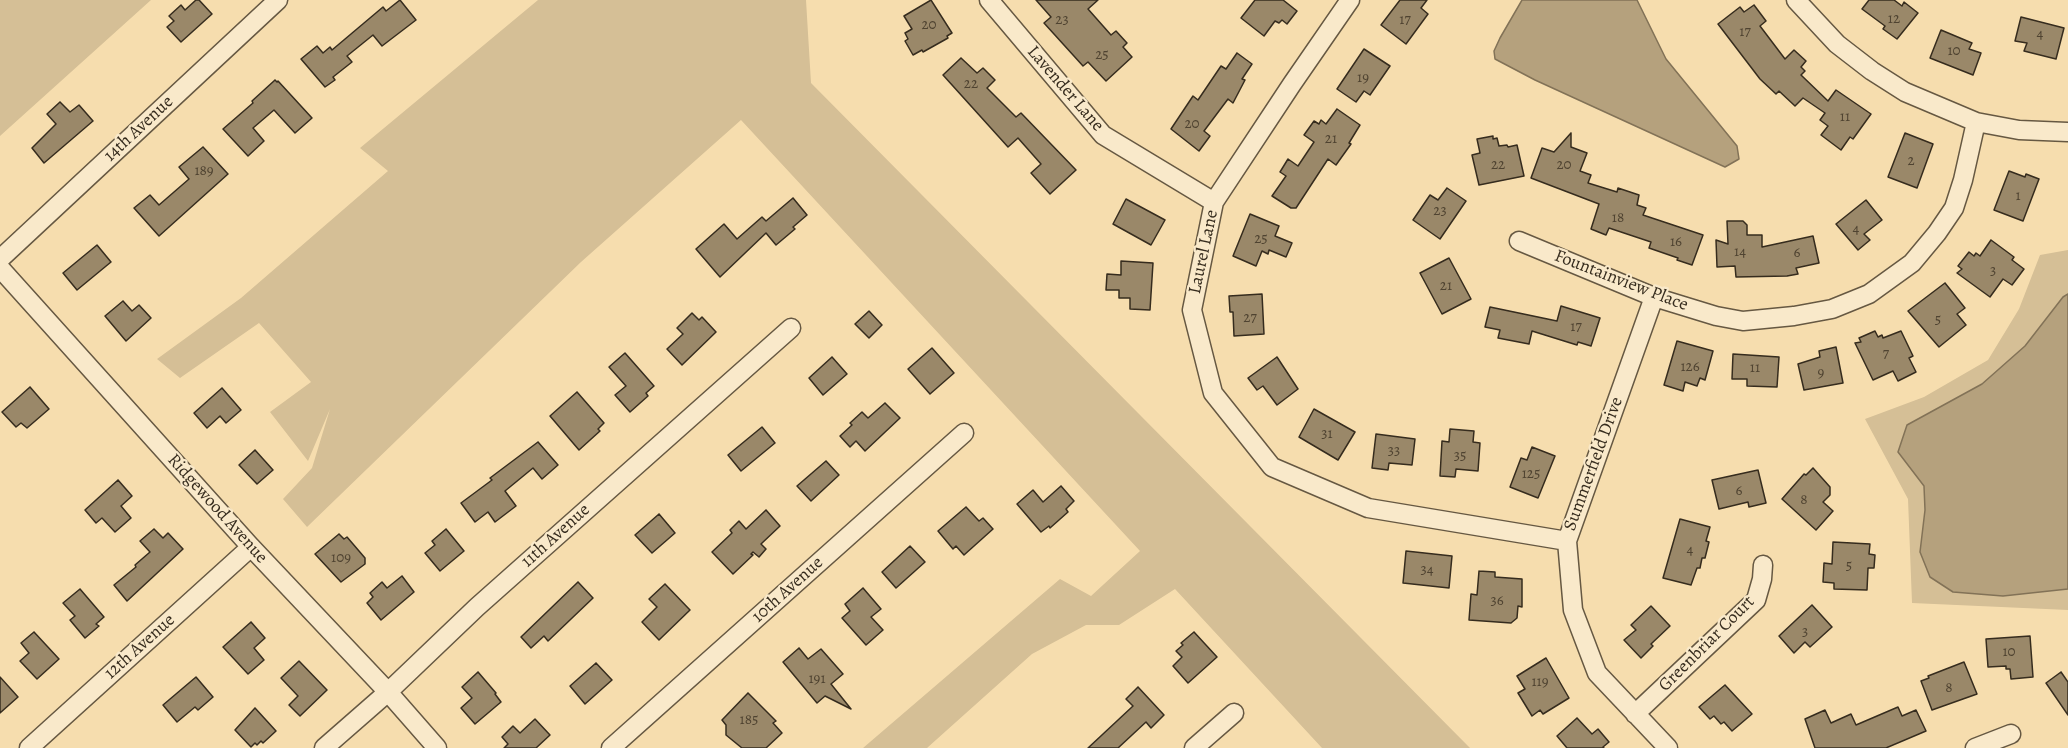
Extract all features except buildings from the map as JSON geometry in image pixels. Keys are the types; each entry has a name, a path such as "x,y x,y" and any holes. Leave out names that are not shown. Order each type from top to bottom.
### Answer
{"street":[{"name":"14th Avenue","path":"0,259 278,0"},
{"name":"Lavender Lane","path":"988,0 1103,135 1214,201"},
{"name":"Laurel Lane","path":"1350,0 1214,201 1192,310 1213,393 1272,467 1368,508 1567,541"},
{"path":"1796,0 1837,44 1872,71 1905,92 1976,122 2019,130 2068,132"},
{"name":"Fountainview Place","path":"1520,241 1654,297 1716,316 1743,321 1794,316 1832,309 1869,294 1912,263 1937,233 1954,208 1976,122"},
{"name":"Ridgewood Avenue","path":"0,268 251,547 388,692 437,748"},
{"name":"Summerfield Drive","path":"1654,297 1567,541 1573,610 1597,673 1668,748"},
{"name":"11th Avenue","path":"324,748 388,692 477,607 791,328"},
{"name":"10th Avenue","path":"611,748 964,433"},
{"name":"12th Avenue","path":"29,748 251,547"},
{"name":"Greenbriar Court","path":"1635,714 1756,600 1763,565"},
{"path":"1194,748 1234,713"},
{"path":"1975,748 2011,734"}],"shaded area":[{"path":"0,0 151,0 0,136"},
{"path":"538,0 806,0 811,83 1470,748 1322,748 1175,589 1119,625 1086,625 1032,654 927,748 863,748 1060,579 1091,596 1140,551 741,120 581,262 307,527 283,499 312,468 330,409 308,461 270,412 311,382 259,323 180,378 157,359 241,298 388,171 360,148"},
{"path":"1522,0 1637,0 1666,59 1737,146 1739,159 1725,167 1535,80 1495,59 1494,51"},
{"path":"2068,250 2068,610 1912,603 1908,499 1865,419 1924,397 1988,360 2019,309 2040,255"},
{"path":"2068,294 2068,589 2003,596 1953,592 1930,577 1920,552 1925,510 1924,486 1898,452 1907,425 1982,384 2025,346 2063,297"}]}
